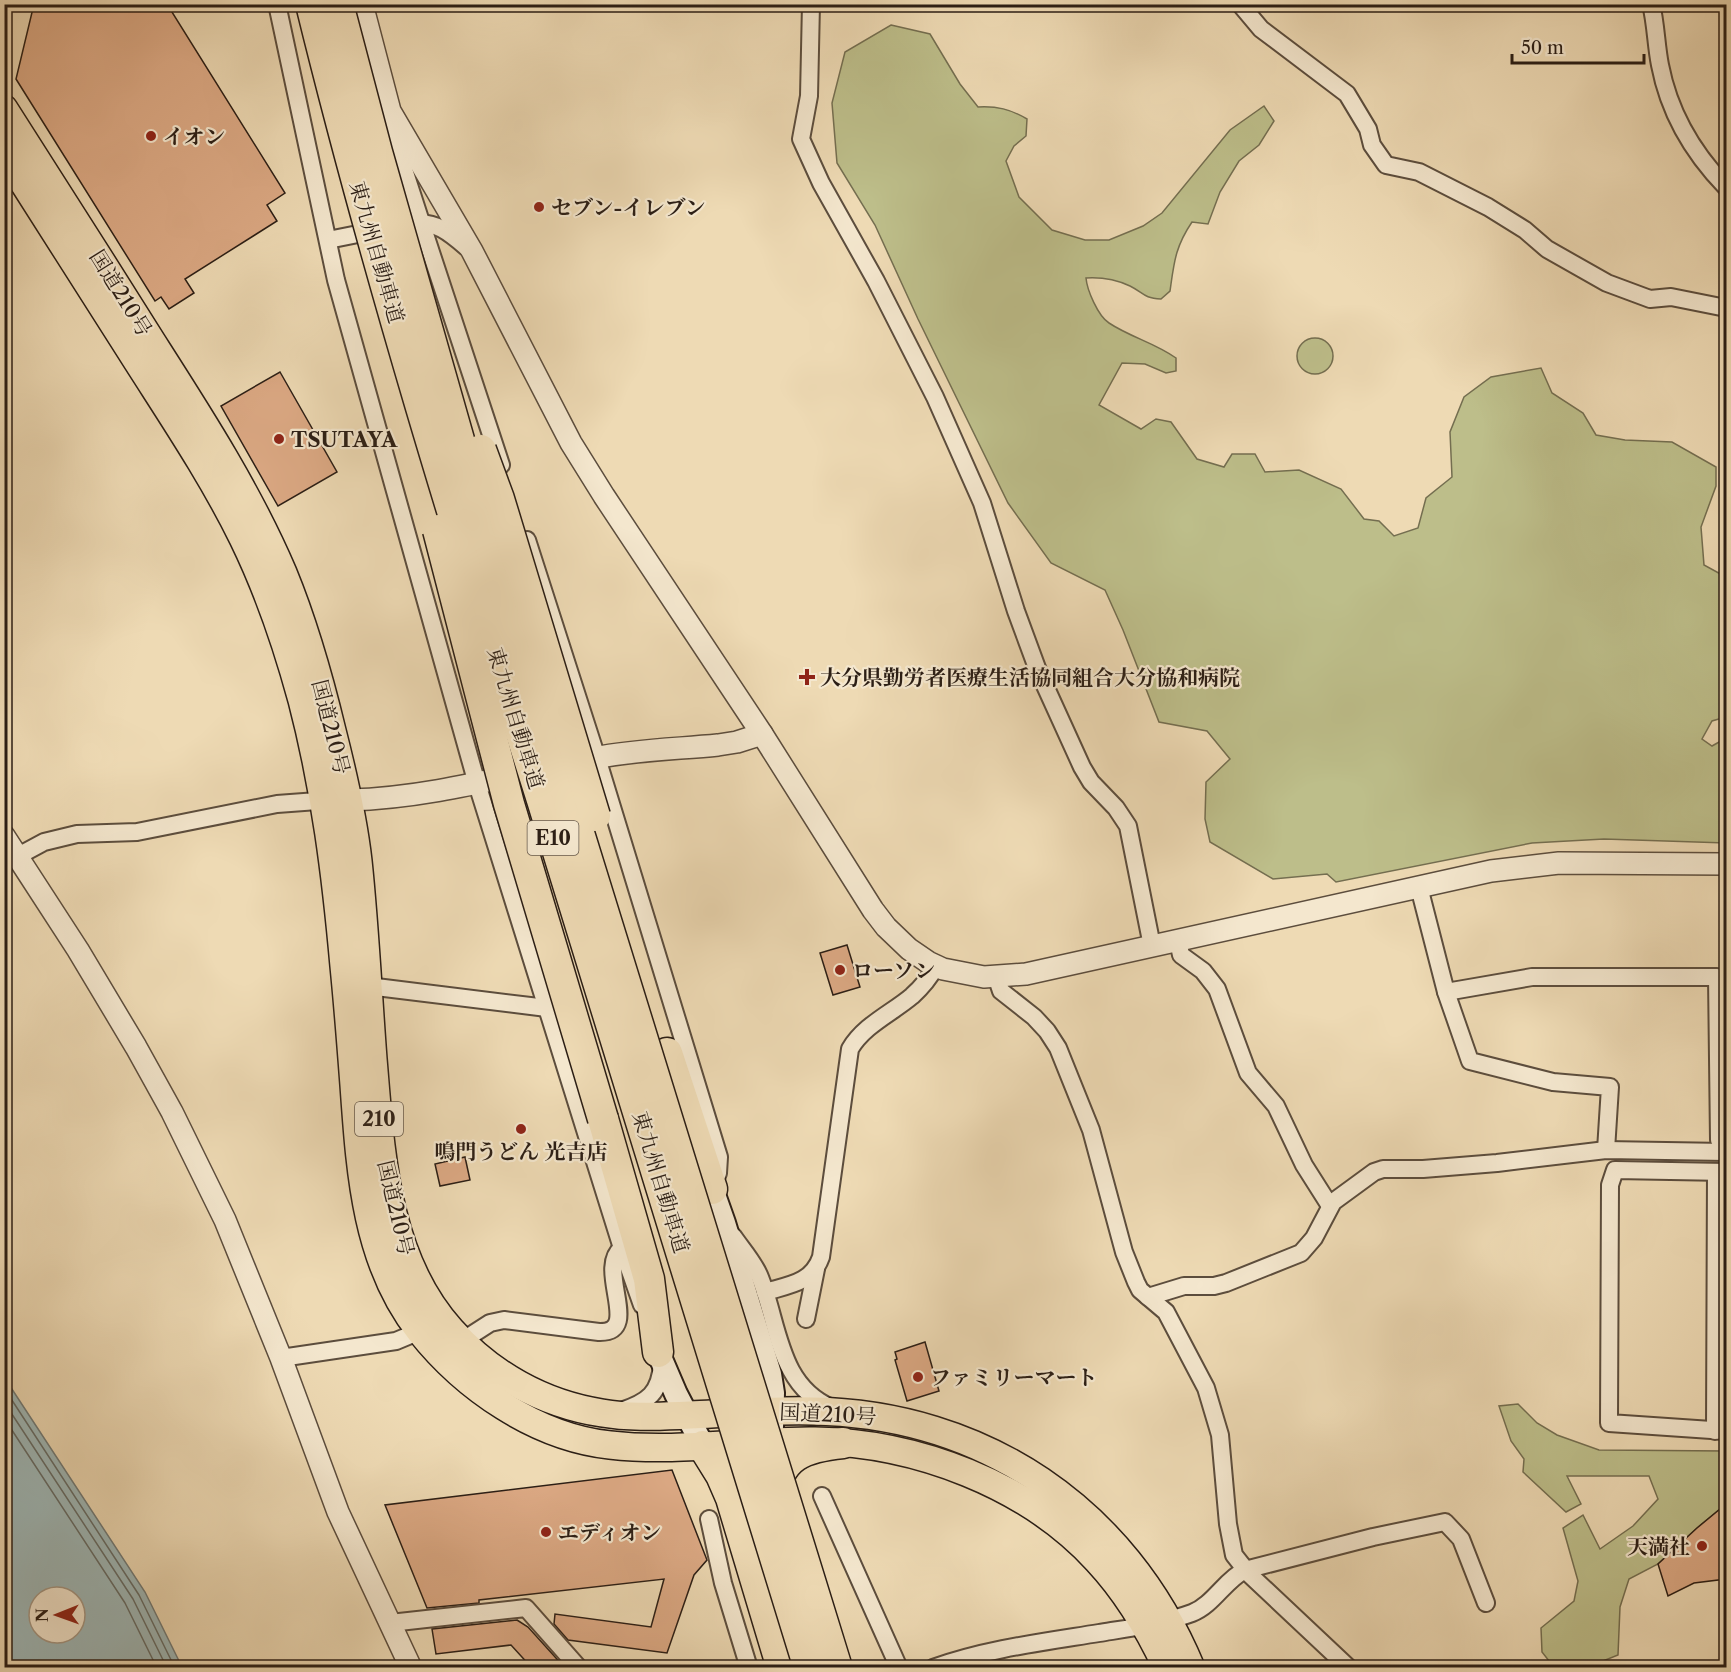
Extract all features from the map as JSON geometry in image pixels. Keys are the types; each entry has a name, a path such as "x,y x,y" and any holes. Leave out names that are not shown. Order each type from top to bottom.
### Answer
{"highway":[{"name":"東九州自動車道","path":"311,4 323,55 451,511 697,1299 809,1668"},
{"name":"東九州自動車道","path":"338,4 377,152 477,503 837,1668"},
{"path":"323,55 357,222 508,804 649,1279 660,1358"},
{"name":"国道210号","path":"4,109 203,421 242,488 282,570 297,609 323,695 337,800 339,909 360,1158 368,1208 378,1251 395,1293 420,1331 475,1386 513,1411 548,1429 605,1445 629,1447 843,1443 918,1456 966,1473 1014,1496 1059,1526 1084,1548 1118,1586 1157,1623 1191,1668"},
{"name":"国道210号","path":"4,152 208,473 244,540 287,651 304,708 358,858 381,1139 394,1219 403,1250 427,1300 462,1341 502,1375 527,1390 578,1408 632,1416 844,1412 881,1416 938,1430 986,1449 1025,1471 1080,1510 1097,1526 1145,1582 1167,1668"},
{"path":"377,152 499,499 579,758 620,904 711,1189"},
{"path":"763,1412 739,1418 713,1446 782,1668"},
{"path":"771,1443 766,1485 771,1523 780,1555 821,1668"},
{"path":"771,1523 775,1486 789,1460 800,1452 812,1448 843,1443"}],"main road":[{"path":"711,1189 724,1223 770,1374 763,1412 771,1443"},
{"path":"660,1358 686,1415 713,1446"}],"street":[{"path":"277,4 336,280 477,784 622,1248 660,1358 661,1377 656,1390 647,1400 636,1406 602,1413"},
{"path":"362,4 399,154 597,758 719,1157 718,1173 711,1189"},
{"path":"811,4 809,96 801,139 821,183 876,281 935,397 982,503 1036,668 1082,767 1091,782 1116,808 1128,826 1152,946"},
{"path":"1240,4 1261,29 1347,94 1368,129 1372,144 1386,165 1419,172 1488,207 1525,230 1547,249 1607,283 1650,299 1671,297 1726,308"},
{"path":"1652,4 1660,68 1673,109 1692,144 1726,187"},
{"path":"390,111 472,252 572,443 603,496 762,734 873,910 886,927 909,949 936,966 957,973 984,977 1026,974 1491,871 1559,863 1724,866"},
{"path":"328,240 421,222 446,230 472,252"},
{"path":"18,856 44,842 77,834 136,832 277,804 400,797 477,784 597,758 718,745 762,734"},
{"path":"4,836 78,950 172,1112 225,1220 281,1358 338,1512 411,1668"},
{"path":"1419,887 1446,992 1470,1061 1553,1082 1610,1087 1606,1150"},
{"path":"1178,940 1181,955 1203,971 1217,989 1248,1073 1271,1098 1309,1173 1330,1206"},
{"path":"806,1319 816,1269 821,1257 850,1049 861,1034 912,996 925,983 936,966"},
{"path":"996,976 1000,992 1034,1017 1058,1048 1091,1130 1128,1263 1140,1290 1166,1312 1206,1388 1220,1434 1228,1524 1234,1555 1245,1570 1349,1668"},
{"path":"1446,992 1532,977 1718,977 1719,1140 1726,1152"},
{"path":"368,986 547,1008"},
{"path":"1148,1297 1184,1286 1214,1286 1226,1283 1301,1253 1314,1238 1330,1206 1365,1178 1383,1168 1497,1163 1606,1150 1726,1152"},
{"path":"1615,1170 1721,1172 1721,1431 1609,1423 1610,1185 1615,1170"},
{"path":"724,1223 758,1272 782,1348 796,1381 814,1398 844,1412"},
{"path":"462,1341 490,1323 504,1320 599,1332 614,1329 619,1318 613,1262 617,1251 622,1248"},
{"path":"765,1292 804,1280 816,1269"},
{"path":"281,1358 396,1341 420,1331"},
{"path":"822,1496 899,1668"},
{"path":"709,1519 723,1582 749,1668"},
{"path":"933,1668 954,1660 1030,1644 1157,1623 1198,1610 1236,1575 1245,1570 1373,1537 1445,1522 1461,1539 1486,1603"},
{"path":"390,1623 526,1608 579,1668"}],"green space":[{"path":"891,25 930,34 960,84 978,107 1003,109 1027,119 1026,136 1014,146 1006,161 1019,197 1052,230 1085,240 1109,240 1143,226 1162,213 1230,130 1264,106 1274,121 1259,145 1239,161 1220,192 1208,224 1192,222 1186,231 1174,263 1170,291 1161,299 1147,296 1114,280 1086,278 1088,289 1105,320 1176,358 1176,371 1166,373 1145,364 1122,363 1099,405 1141,429 1156,419 1171,422 1197,459 1224,467 1232,454 1255,454 1265,472 1299,470 1341,489 1364,519 1379,521 1394,536 1418,528 1426,498 1452,477 1450,432 1464,397 1491,377 1541,368 1552,393 1583,413 1596,435 1625,440 1672,442 1716,467 1716,486 1701,527 1704,565 1726,577 1726,717 1712,721 1702,739 1712,746 1726,738 1726,843 1604,839 1532,843 1336,882 1327,874 1273,879 1210,842 1205,819 1206,782 1230,759 1207,731 1159,722 1105,590 1051,563 1008,503 875,225 837,163 832,103 845,52"},
{"path":"1315,338 1328,343 1333,356 1328,369 1315,374 1302,369 1297,356 1302,343"},
{"path":"1518,1404 1537,1423 1557,1435 1599,1450 1726,1451 1726,1510 1720,1509 1658,1564 1629,1579 1620,1607 1618,1655 1588,1667 1553,1666 1542,1652 1541,1628 1574,1601 1578,1581 1563,1528 1583,1515 1600,1549 1633,1526 1658,1499 1649,1476 1567,1476 1581,1504 1566,1512 1523,1472 1524,1459 1511,1441 1499,1406"}],"water":[{"path":"4,1377 145,1592 182,1667 13,1667 5,1654"}],"building":[{"name":"イオン","path":"34,4 167,4 285,193 267,205 277,221 185,279 194,293 169,309 161,297 155,301 16,79"},
{"name":"TSUTAYA","path":"280,372 337,472 278,506 221,406"},
{"name":"ローソン","path":"847,945 860,987 833,995 820,953"},
{"path":"465,1157 470,1180 440,1186 435,1164"},
{"name":"ファミリーマート","path":"925,1342 939,1391 907,1401 895,1360 897,1359 895,1352"},
{"name":"エディオン","path":"672,1470 707,1560 694,1575 667,1653 568,1640 554,1624 555,1614 651,1627 664,1579 427,1608 385,1505"},
{"name":"天満社","path":"1726,1504 1726,1579 1694,1583 1668,1596 1658,1564"},
{"path":"517,1620 528,1627 565,1668 532,1668 511,1645 436,1654 432,1629"}],"place":[{"name":"イオン","path":"151,136"},
{"name":"セブン-イレブン","path":"539,207"},
{"name":"TSUTAYA","path":"279,439"},
{"name":"大分県勤労者医療生活協同組合大分協和病院","path":"807,677"},
{"name":"ローソン","path":"840,970"},
{"name":"鳴門うどん 光吉店","path":"521,1129"},
{"name":"ファミリーマート","path":"918,1377"},
{"name":"エディオン","path":"546,1532"},
{"name":"天満社","path":"1702,1546"}]}
